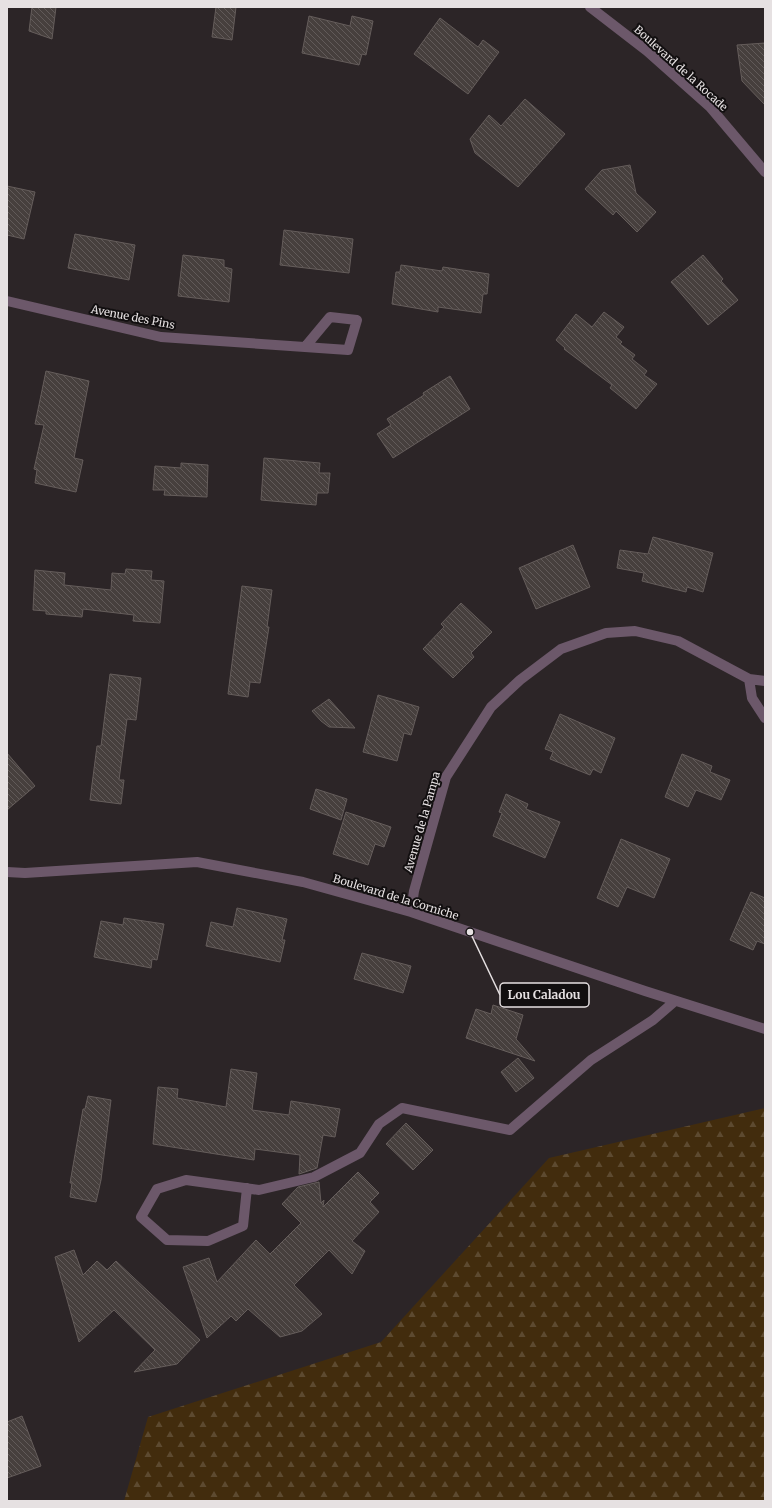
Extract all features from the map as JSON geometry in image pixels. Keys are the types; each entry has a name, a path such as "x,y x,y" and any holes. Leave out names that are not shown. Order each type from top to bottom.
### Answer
{"street":[{"name":"Boulevard de la Rocade","path":"590,7 647,51 710,107 765,172"},
{"name":"Avenue des Pins","path":"7,301 161,338 348,350 357,320 330,317 305,347"},
{"name":"Avenue de la Pampa","path":"411,912 414,891 446,777 490,707 520,680 561,649 606,633 635,631 678,641 749,679 765,681"},
{"path":"749,679 752,698 765,718"},
{"name":"Boulevard de la Corniche","path":"7,872 25,873 198,862 303,882 411,912 675,1001 765,1029"},
{"path":"247,1188 243,1226 208,1241 167,1240 140,1217 157,1189 186,1180 247,1188 259,1190 314,1177 360,1153 379,1124 402,1108 510,1130 591,1060 652,1020 675,1001"}],"green space":[{"path":"765,1108 765,1501 124,1501 148,1417 381,1342 549,1158"}],"building":[{"path":"32,7 56,7 52,39 29,31"},
{"path":"216,7 236,7 232,40 212,37"},
{"path":"309,16 350,26 352,16 373,21 366,55 362,54 359,65 302,53"},
{"path":"440,18 478,47 483,40 499,52 468,94 414,54"},
{"path":"765,43 765,105 742,81 737,45"},
{"path":"525,99 565,134 518,187 475,153 470,139 489,115 501,126"},
{"path":"630,165 636,193 656,212 637,232 616,211 613,215 585,189 602,170"},
{"path":"7,186 35,192 24,239 7,235"},
{"path":"284,230 353,239 349,273 280,265"},
{"path":"75,234 135,245 129,280 68,268"},
{"path":"183,255 224,260 224,267 232,269 229,302 178,296"},
{"path":"703,255 723,279 721,281 738,300 708,325 671,282"},
{"path":"401,265 442,271 443,267 489,274 487,294 483,294 481,313 438,307 438,312 392,304 396,272 400,272"},
{"path":"604,312 624,327 616,337 622,342 620,344 635,355 632,359 647,371 644,375 657,384 636,409 610,388 612,385 564,349 565,348 556,340 576,314 592,327"},
{"path":"46,371 89,381 74,458 83,460 76,492 35,483 37,470 34,469 44,425 35,424"},
{"path":"450,376 470,409 393,458 377,434 391,425 387,419"},
{"path":"264,458 320,463 319,473 330,473 328,493 317,493 316,505 261,500"},
{"path":"181,463 208,465 207,497 164,495 165,490 153,490 155,466 181,468"},
{"path":"653,537 713,553 703,592 687,587 686,592 642,581 644,573 617,568 620,550 648,554"},
{"path":"573,545 590,587 536,609 519,568"},
{"path":"126,569 152,571 151,580 164,581 160,623 133,621 134,615 83,609 82,617 46,614 46,611 33,610 35,570 65,573 64,585 111,590 112,573 125,574"},
{"path":"242,586 272,590 267,627 269,627 260,683 250,682 248,697 228,694"},
{"path":"461,603 492,632 471,653 474,657 453,678 423,649 444,627 441,624"},
{"path":"110,674 141,678 136,720 127,719 119,780 124,780 121,804 90,800 97,746 101,746"},
{"path":"378,695 419,707 411,735 404,733 397,761 363,752"},
{"path":"329,699 355,728 329,727 312,711"},
{"path":"560,714 615,738 601,773 593,769 590,775 550,759 553,752 545,749"},
{"path":"7,753 35,786 7,810"},
{"path":"682,754 712,766 710,772 730,780 721,800 696,790 688,807 665,797"},
{"path":"316,789 347,799 341,820 310,809"},
{"path":"506,794 528,804 526,809 560,822 545,858 493,836 502,813 499,812"},
{"path":"346,812 391,827 384,847 375,844 368,865 333,854"},
{"path":"621,839 670,859 654,898 627,887 618,907 597,898"},
{"path":"751,892 765,898 765,944 757,941 753,950 730,940"},
{"path":"237,908 287,919 282,940 285,940 280,962 206,946 211,922 233,927"},
{"path":"124,918 164,924 157,960 152,959 151,968 94,957 101,921 123,925"},
{"path":"362,953 411,966 403,993 354,979"},
{"path":"493,1005 523,1015 516,1039 535,1061 466,1038 476,1009 491,1014"},
{"path":"518,1058 534,1078 516,1092 501,1072"},
{"path":"231,1069 257,1073 252,1110 289,1115 291,1101 340,1109 335,1137 323,1135 317,1168 299,1174 300,1155 255,1149 254,1160 153,1144 158,1087 178,1089 177,1098 226,1107"},
{"path":"88,1096 111,1100 101,1180 96,1202 70,1197 72,1183 70,1183 83,1109 85,1109"},
{"path":"406,1123 433,1150 413,1170 386,1144"},
{"path":"358,1172 379,1193 370,1202 379,1212 352,1241 365,1251 352,1274 329,1250 294,1285 322,1314 302,1331 280,1337 248,1309 236,1321 231,1316 207,1338 183,1267 209,1258 217,1282 256,1240 270,1254 301,1223 282,1204 298,1187 319,1182 321,1203 324,1200 323,1207"},
{"path":"74,1250 83,1275 97,1261 107,1270 116,1261 200,1340 177,1364 134,1372 155,1350 114,1310 79,1342 55,1257"},
{"path":"22,1416 41,1466 7,1478 7,1422"}],"place":[{"name":"Lou Caladou","path":"470,932"}]}
